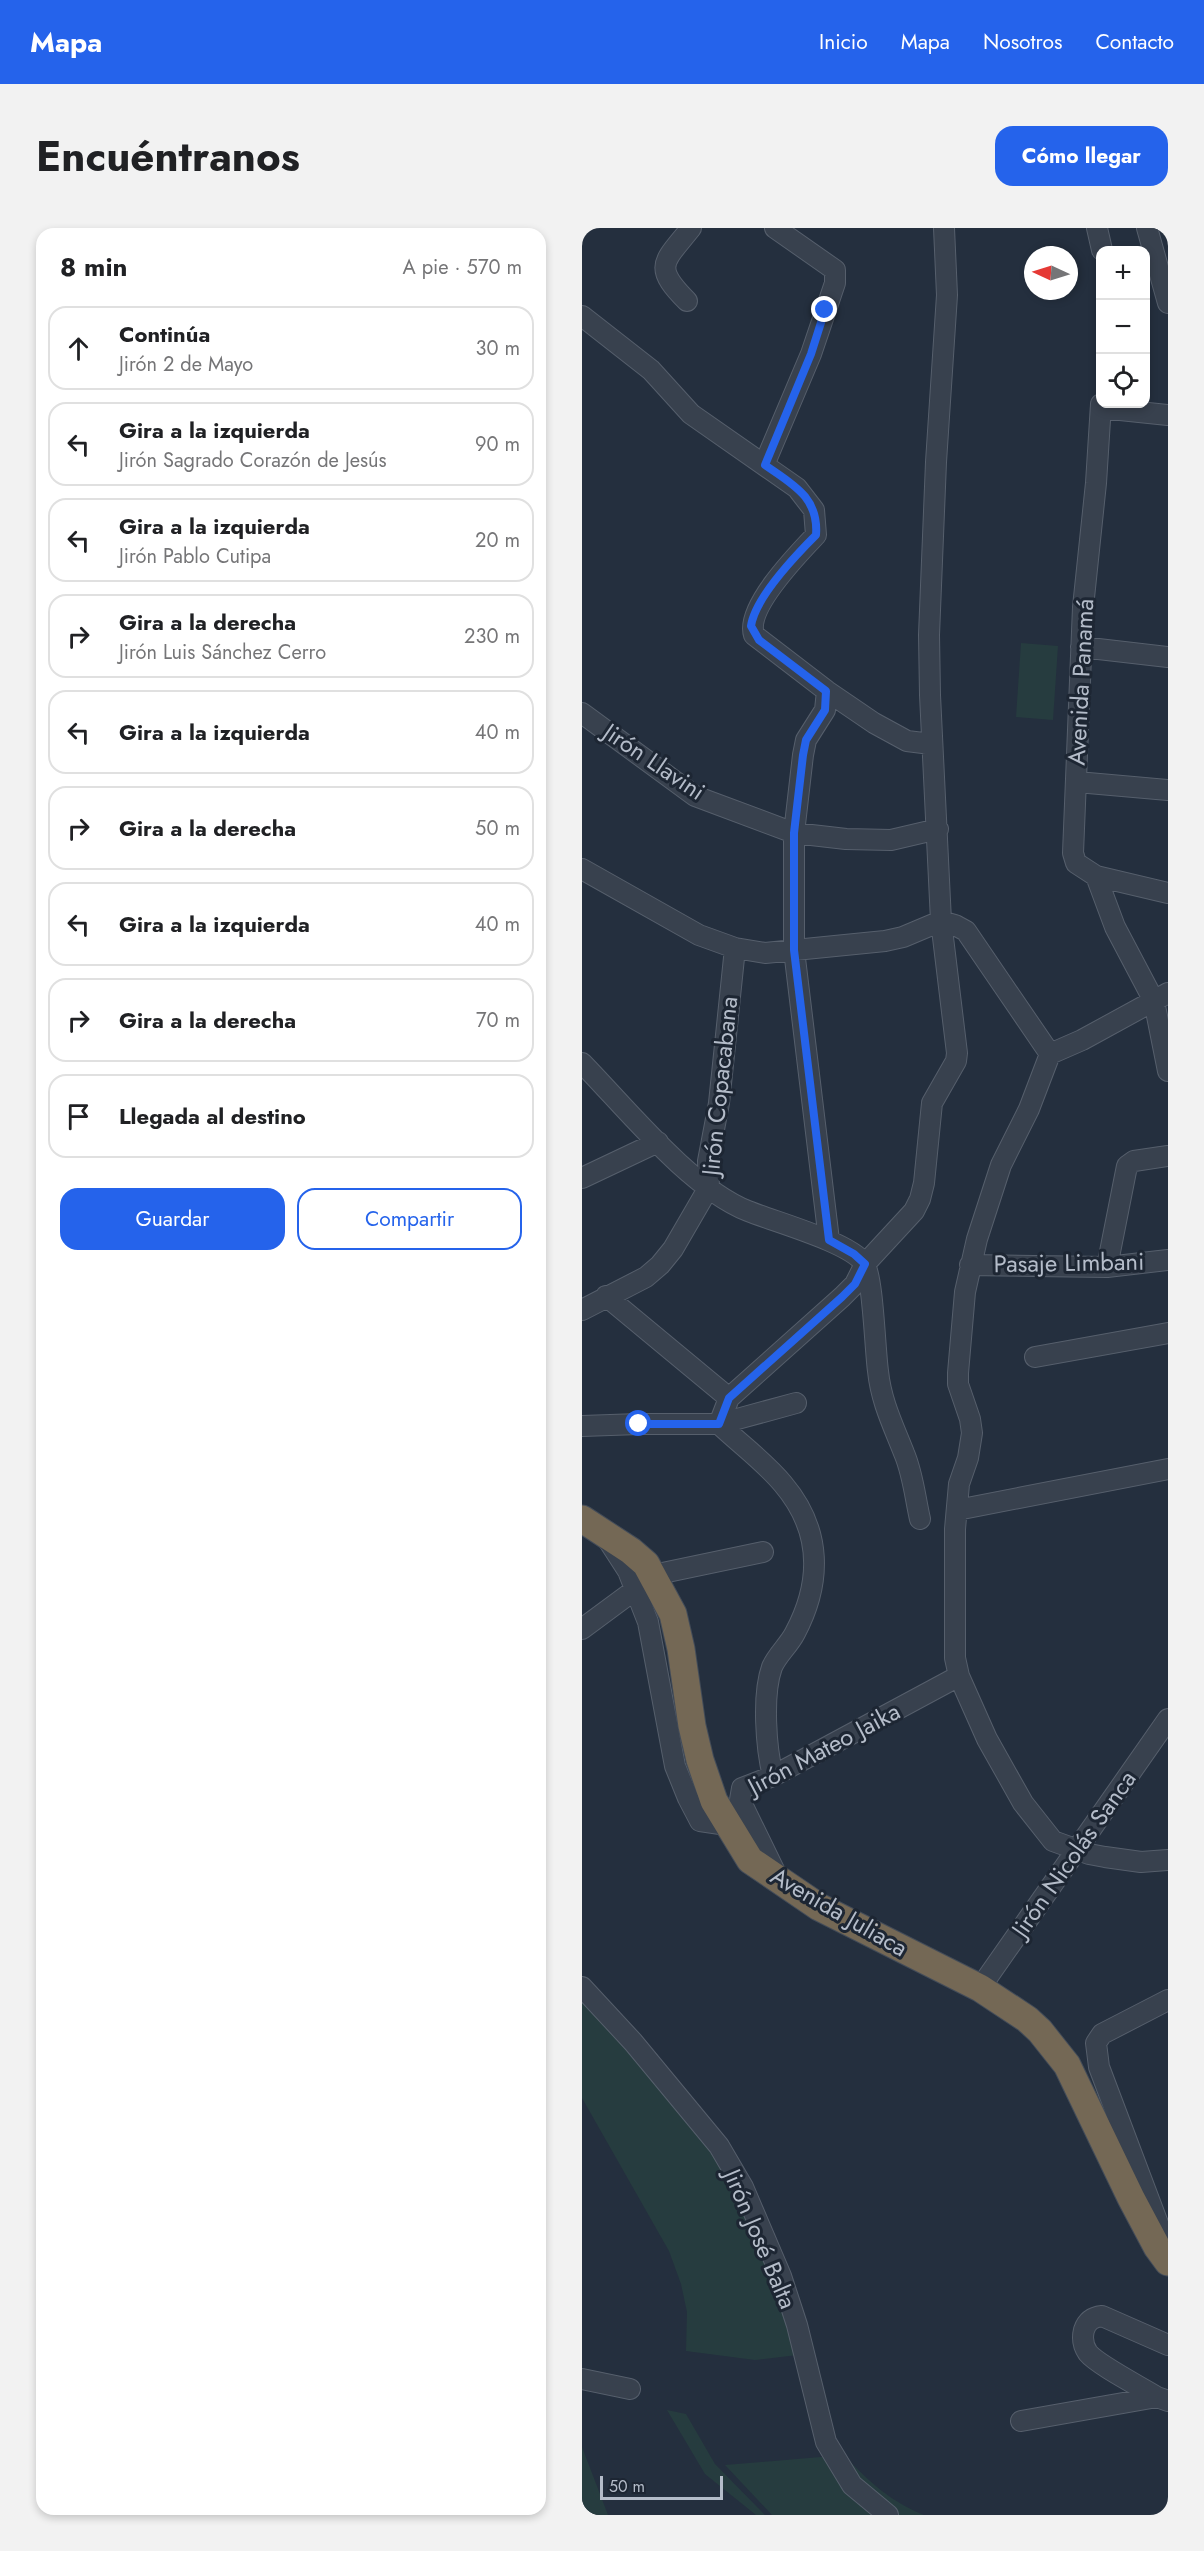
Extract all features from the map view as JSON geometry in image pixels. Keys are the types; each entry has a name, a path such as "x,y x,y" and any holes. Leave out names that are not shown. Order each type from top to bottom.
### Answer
{"highway":[{"name":"Avenida Juliaca","path":"582,1519 631,1551 646,1564 645,1582 673,1614 700,1760 714,1801 750,1860 819,1907 980,1988 1027,2019 1052,2044 1067,2065 1157,2247 1168,2262"}],"street":[{"path":"687,301 669,283 664,271 666,259 692,228"},
{"path":"765,465 811,354 835,284 835,270 775,228"},
{"path":"719,1424 729,1398 855,1284 865,1264 914,1211 924,1183 932,1103 956,1061 957,1053 941,921 938,830 931,744 929,635 936,462 947,295 944,228"},
{"path":"1097,228 1101,246"},
{"path":"1147,228 1168,303"},
{"path":"582,316 651,370 691,414 797,488 814,510 816,535 788,564 756,611 751,626 759,640 826,691 893,735 915,744 931,744"},
{"name":"Avenida Panamá","path":"1101,408 1081,647 1073,854 1076,863 1096,876 1168,893"},
{"path":"1116,408 1168,415"},
{"path":"1081,647 1168,657"},
{"path":"826,691 825,710 804,747 794,833 794,950 829,1240"},
{"name":"Jirón Llavini","path":"582,712 695,796 794,833 891,840 938,830"},
{"path":"1077,782 1168,790"},
{"path":"582,869 699,935 735,948 765,953 885,941 903,937 941,921 955,925 966,931 1050,1054"},
{"path":"1096,876 1115,927 1161,997 1168,1071"},
{"name":"Jirón Copacabana","path":"582,1310 646,1277 660,1265 674,1249 709,1187 708,1161 719,1103 735,948"},
{"path":"1161,997 1082,1040 1050,1054 1029,1109 1001,1165 970,1265 963,1302 958,1373 972,1433 971,1445 959,1484 953,1626 955,1658 959,1676 982,1730 1029,1813 1053,1841 1089,1854 1141,1862 1168,1860"},
{"path":"582,1064 681,1166 709,1187 745,1210 829,1240 854,1254 865,1264 872,1300 882,1398 911,1473 920,1519"},
{"path":"582,1178 658,1142"},
{"path":"1107,1267 1127,1166 1134,1161 1168,1156"},
{"name":"Pasaje Limbani","path":"970,1265 1107,1267 1168,1260"},
{"path":"606,1296 729,1398"},
{"path":"1035,1357 1168,1333"},
{"path":"582,1426 719,1424 796,1403"},
{"path":"719,1424 783,1483 807,1523 812,1542 813,1588 808,1607 792,1640 773,1666 770,1677 766,1718 769,1758 773,1776"},
{"path":"957,1510 1168,1469"},
{"path":"582,1629 645,1582 763,1552"},
{"name":"Jirón Mateo Jaika","path":"779,1880 740,1800 742,1788 773,1776 959,1676"},
{"name":"Jirón Nicolás Sanca","path":"980,1988 1168,1719"},
{"name":"Jirón José Balta","path":"582,1987 633,2042 712,2137 743,2187 781,2276 794,2317 826,2442 852,2485 888,2515"},
{"path":"1168,2000 1102,2034 1096,2043 1096,2055 1168,2251"},
{"path":"1162,2399 1092,2357 1083,2341 1083,2332 1094,2317 1102,2316 1168,2344"},
{"path":"582,2379 630,2389"},
{"path":"1021,2421 1162,2399"}],"green space":[{"path":"1021,643 1058,646 1053,720 1016,717"},
{"path":"582,1982 721,2142 806,2354 755,2360 686,2351 687,2312 681,2284 669,2251 582,2098"},
{"path":"667,2410 686,2414 715,2464 765,2515 756,2515 705,2474"},
{"path":"582,2447 608,2515 582,2515"},
{"path":"844,2455 881,2490 901,2504 924,2515 772,2515 725,2465"}],"route":[{"path":"639,1424 719,1424 729,1398 842,1297 855,1284 865,1264 854,1254 829,1240 794,950 794,833 803,755 806,740 825,710 826,691 759,640 751,626 756,611 788,564 816,535 817,524 814,510 807,498 765,465 811,354 825,310"}]}
